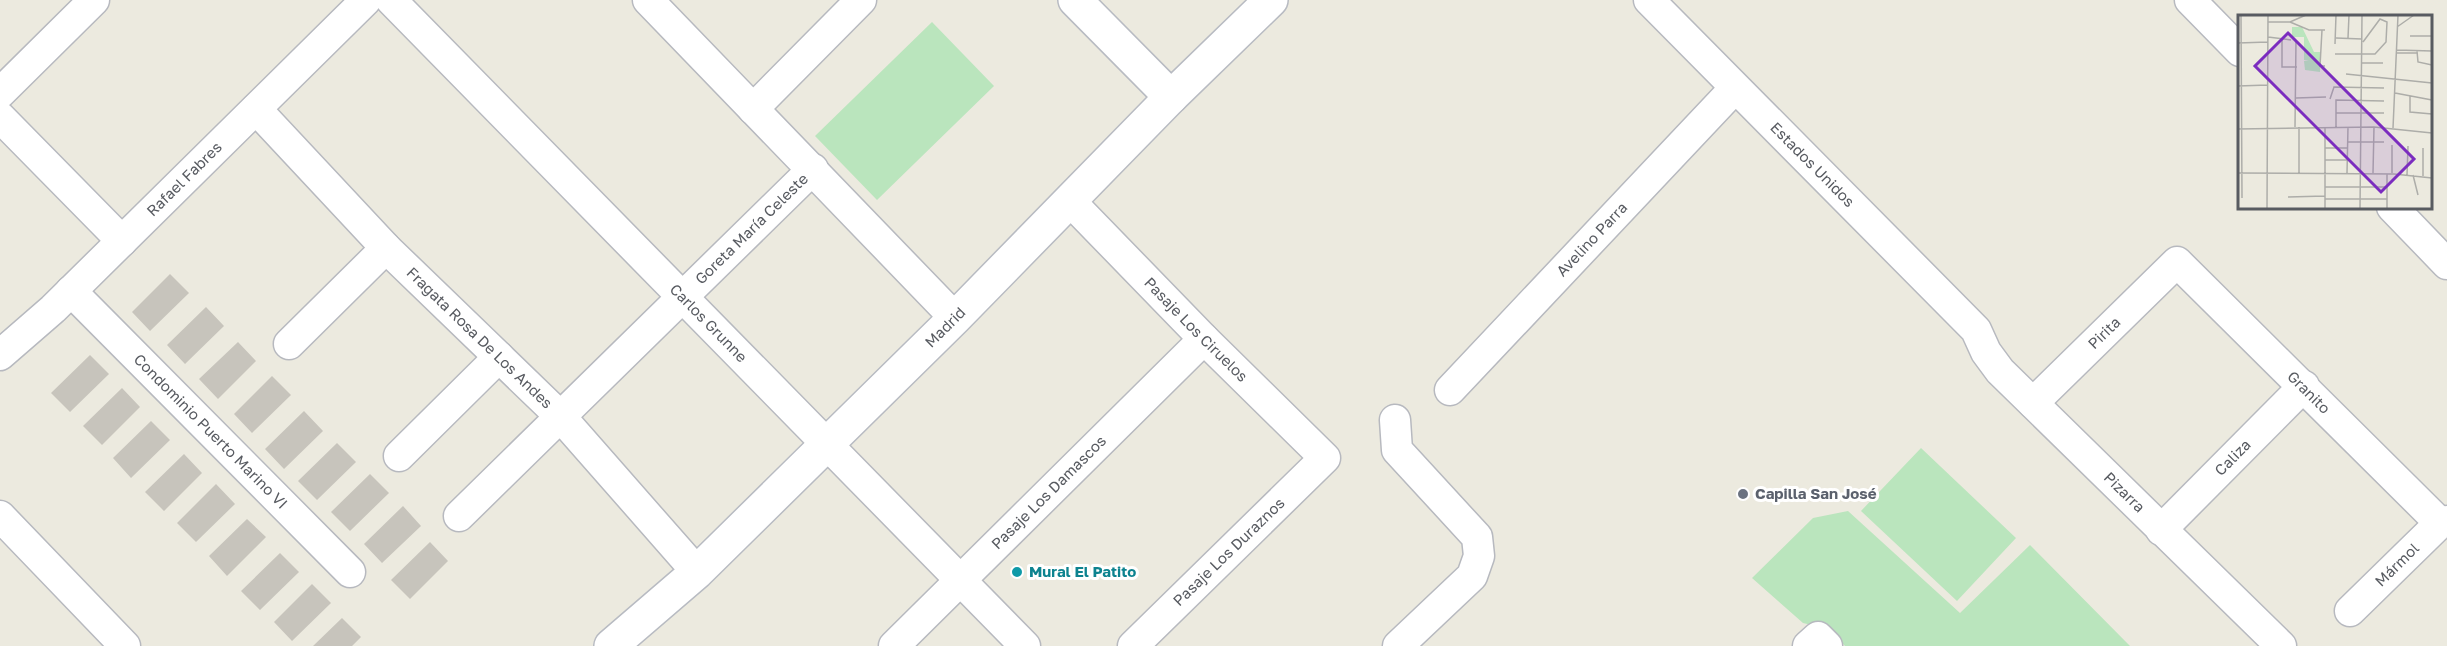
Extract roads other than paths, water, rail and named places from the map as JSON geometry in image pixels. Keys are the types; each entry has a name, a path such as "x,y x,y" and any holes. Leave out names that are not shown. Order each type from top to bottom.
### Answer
{"street":[{"path":"0,93 93,0"},
{"name":"Rafael Fabres","path":"0,355 71,291 366,0"},
{"name":"Carlos Grunne","path":"391,0 1025,646"},
{"path":"648,0 955,318"},
{"path":"753,109 861,0"},
{"path":"1075,0 1171,97"},
{"name":"Madrid","path":"611,646 697,572 955,318 1171,97 1270,0"},
{"name":"Estados Unidos","path":"1650,0 1976,330"},
{"path":"2190,0 2238,49"},
{"name":"Avelino Parra","path":"1450,390 1735,88"},
{"name":"Fragata Rosa De Los Andes","path":"256,109 386,248 560,416 697,572"},
{"path":"0,117 122,241"},
{"name":"Goreta María Celeste","path":"459,516 813,169"},
{"name":"Pasaje Los Ciruelos","path":"1070,201 1204,339 1325,458"},
{"path":"2393,208 2447,264"},
{"path":"289,344 386,248"},
{"name":"Granito","path":"2177,262 2443,522"},
{"name":"Pirita","path":"2032,403 2177,262"},
{"name":"Condominio Puerto Marino VI","path":"71,291 350,572"},
{"name":"Pizarra","path":"1976,330 1986,352 2000,371 2281,646"},
{"name":"Pasaje Los Damascos","path":"894,646 1204,339"},
{"path":"399,456 499,357"},
{"name":"Caliza","path":"2161,530 2304,386"},
{"path":"1395,420 1397,450 1477,537 1479,556 1472,576 1398,646"},
{"name":"Pasaje Los Duraznos","path":"1133,646 1325,458"},
{"path":"0,516 125,646"},
{"name":"Mármol","path":"2350,611 2443,522"},
{"path":"1808,646 1818,637 1827,646"}],"place":[{"name":"Capilla San José","path":"1743,494"},
{"name":"Mural El Patito","path":"1017,572"}]}
